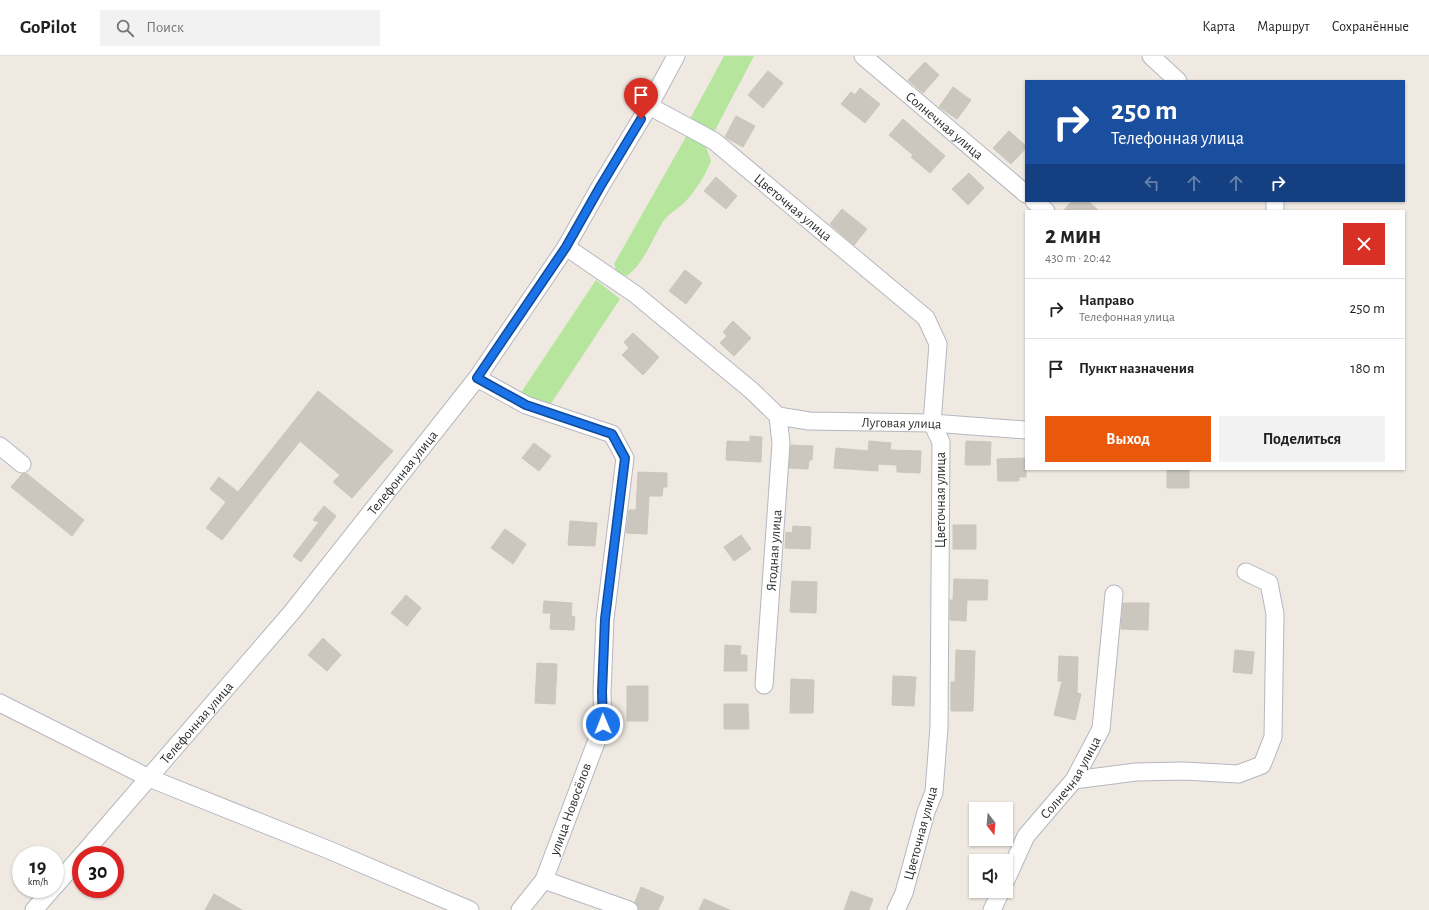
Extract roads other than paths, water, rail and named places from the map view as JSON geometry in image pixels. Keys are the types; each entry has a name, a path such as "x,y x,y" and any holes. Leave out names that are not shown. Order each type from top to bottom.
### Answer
{"street":[{"name":"Телефонная улица","path":"90,846 292,612 477,378 566,247 649,106 676,56"},
{"name":"Солнечная улица","path":"863,56 1025,193"},
{"path":"1151,56 1177,80"},
{"name":"Цветочная улица","path":"649,106 714,141 926,318 938,344 932,423 941,442 938,735 934,792 926,812 904,893 896,910"},
{"path":"1035,202 1045,210"},
{"path":"566,247 634,294 751,390 778,416"},
{"name":"улица Новосёлов","path":"477,378 526,405 612,434 625,458 605,619 602,692 603,724 544,880 520,910"},
{"name":"Луговая улица","path":"778,416 809,421 932,423 1025,430"},
{"name":"Ягодная улица","path":"764,685 781,444 778,416"},
{"path":"0,446 22,464"},
{"path":"1074,780 1136,772 1184,771 1238,774 1262,765 1273,737 1275,614 1270,583 1246,572"},
{"name":"Солнечная улица","path":"1013,865 1026,836 1074,780 1101,729 1114,594"},
{"path":"0,703 149,778 329,850 470,910"},
{"name":"Телефонная улица","path":"64,876 72,866"},
{"path":"544,880 629,910"},
{"path":"34,910 44,898"},
{"path":"992,910 998,898"}]}
